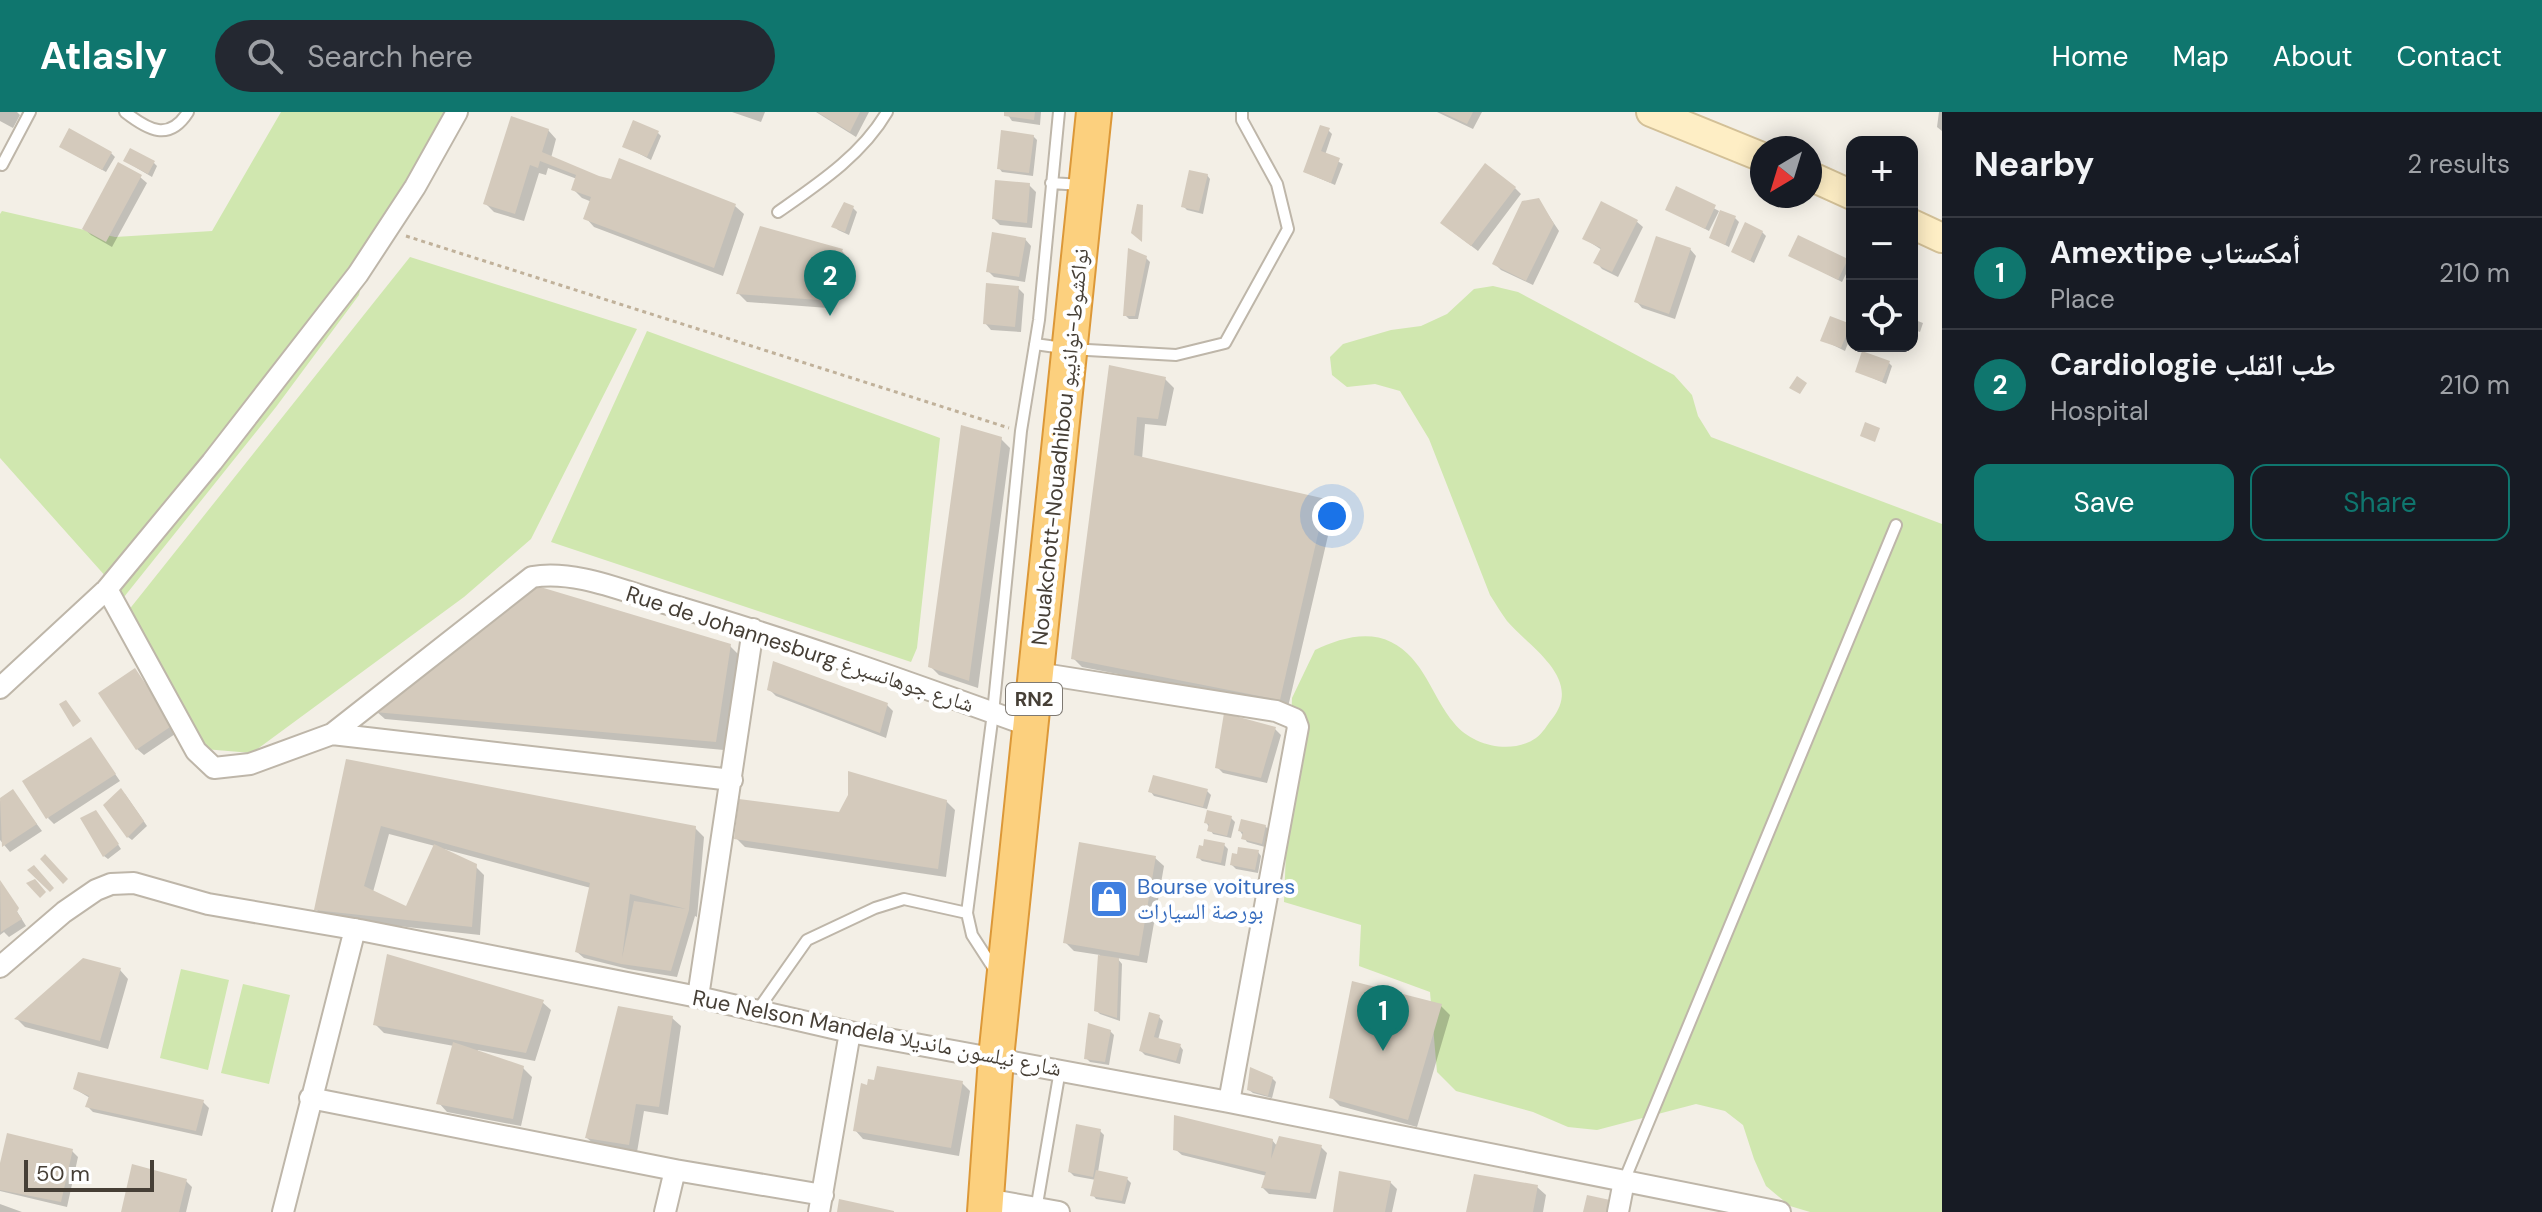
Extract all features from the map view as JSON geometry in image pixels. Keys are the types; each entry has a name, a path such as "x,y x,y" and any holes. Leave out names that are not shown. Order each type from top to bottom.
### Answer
{"highway":[{"name":"Nouakchott-Nouadhibou نواكشوط-نواذيبو","path":"986,1205 996,1058 1094,112"}],"main road":[{"path":"1651,112 1750,152"},
{"path":"1822,181 1846,192"},
{"path":"1918,227 1942,238"}],"street":[{"path":"0,688 107,589 270,388 358,274 457,112"},
{"name":"Rue de Johannesburg شارع جوهانسبرغ","path":"107,589 196,751 214,768 250,764 332,734 532,577 548,574 571,577 753,629 1030,726"},
{"path":"698,997 753,629"},
{"path":"1037,673 1276,711 1295,719 1298,727 1229,1102"},
{"path":"332,734 732,780"},
{"name":"Rue Nelson Mandela شارع نيلسون مانديلا","path":"0,967 64,912 111,884 134,883 208,904 355,929 698,997 850,1032 1229,1102 1780,1212"},
{"path":"283,1212 355,929"},
{"path":"310,1098 675,1170 821,1204 850,1032"},
{"path":"665,1212 675,1170"},
{"path":"1618,1212 1624,1181"},
{"path":"986,1205 1059,1212"}],"lane":[{"path":"2,165 30,112"},
{"path":"125,112 155,130 168,130 181,123 188,112"},
{"path":"778,212 830,176 879,126 887,112"},
{"path":"1004,984 972,935 967,913 993,713 1021,431 1035,344 1059,112"},
{"path":"1035,344 1176,355 1225,343 1288,229 1277,184 1242,120 1242,112"},
{"path":"1051,183 1087,186"},
{"path":"1624,1181 1896,525"},
{"path":"757,1011 807,940 875,908 904,899 967,913"},
{"path":"1036,1210 1060,1070"}],"path":[{"path":"387,231 1021,431"}],"green space":[{"path":"281,112 458,112 369,249 359,295 276,407 124,597 0,458 0,214 2,211 115,237 212,231"},
{"path":"410,257 637,329 531,539 464,597 252,753 204,749 128,611"},
{"path":"1493,286 1518,292 1674,375 1692,395 1698,416 1711,437 1942,524 1942,1212 1810,1212 1790,1206 1766,1186 1743,1125 1725,1111 1696,1104 1597,1130 1568,1127 1533,1112 1456,1091 1437,1072 1430,992 1359,966 1361,925 1284,902 1292,698 1315,650 1333,642 1362,636 1391,642 1420,668 1454,723 1471,737 1493,746 1516,746 1536,738 1560,704 1562,691 1550,665 1507,621 1490,595 1429,439 1400,391 1375,384 1347,387 1332,375 1330,357 1343,344 1391,330 1421,326 1447,314 1474,289"},
{"path":"647,331 940,438 917,648 911,662 551,542"},
{"path":"181,969 229,980 208,1070 160,1058"},
{"path":"243,984 290,995 269,1084 221,1073"}],"building":[{"path":"817,112 860,112 850,132"},
{"path":"1004,112 1035,112 1034,120 1004,116"},
{"path":"1441,112 1473,112 1467,124"},
{"path":"511,116 549,129 542,152 599,176 611,179 619,158 736,204 714,268 583,219 591,197 571,190 576,175 540,161 538,168 530,165 515,214 483,204"},
{"path":"633,120 659,131 647,157 622,147"},
{"path":"1320,125 1330,128 1321,151 1340,158 1331,183 1303,172"},
{"path":"69,128 112,152 102,170 59,147"},
{"path":"1001,130 1034,135 1029,173 997,169"},
{"path":"130,148 155,161 148,174 123,161"},
{"path":"118,162 142,175 106,242 82,229"},
{"path":"1485,163 1516,187 1471,246 1440,223"},
{"path":"1189,170 1208,174 1199,211 1181,207"},
{"path":"995,180 1030,183 1027,223 992,219"},
{"path":"1676,186 1716,205 1705,229 1665,210"},
{"path":"1539,198 1554,224 1526,281 1492,264 1522,201"},
{"path":"1601,201 1638,220 1612,272 1593,263 1601,248 1582,239"},
{"path":"844,202 854,206 845,232 831,227"},
{"path":"1137,204 1143,205 1142,242 1131,233"},
{"path":"1720,210 1736,216 1725,245 1709,238"},
{"path":"1745,222 1763,231 1750,261 1731,252"},
{"path":"760,226 843,249 819,300 736,294"},
{"path":"992,232 1026,238 1019,277 986,272"},
{"path":"1798,235 1846,258 1846,263 1838,280 1788,256"},
{"path":"1656,236 1691,248 1669,314 1634,302"},
{"path":"1128,248 1147,256 1135,316 1123,316"},
{"path":"986,283 1019,286 1015,327 983,324"},
{"path":"1830,316 1846,322 1846,336 1841,348 1820,341"},
{"path":"1862,352 1890,361 1882,382 1855,372"},
{"path":"1109,365 1166,377 1158,419 1137,417 1134,455 1326,499 1280,700 1071,659"},
{"path":"1797,376 1807,383 1800,394 1789,388"},
{"path":"1865,422 1880,428 1875,442 1860,436"},
{"path":"961,425 1002,437 969,681 928,667"},
{"path":"537,586 731,644 716,742 374,712"},
{"path":"773,661 888,703 880,733 767,690"},
{"path":"135,668 173,725 136,750 98,693"},
{"path":"66,700 81,721 73,727 59,704"},
{"path":"1224,713 1276,727 1261,778 1215,768"},
{"path":"91,737 116,774 46,819 22,781"},
{"path":"346,759 696,826 689,910 671,971 621,964 575,952 590,883 381,826 364,886 406,906 434,844 477,864 472,927 314,910","holes":["630,894 686,909 634,901 622,958"]},
{"path":"848,771 947,800 938,869 734,839 739,799 839,812 848,795"},
{"path":"1153,775 1208,789 1203,807 1148,792"},
{"path":"121,788 144,821 127,838 103,805"},
{"path":"13,789 37,824 2,847 0,798"},
{"path":"96,810 119,844 103,857 80,818"},
{"path":"1207,810 1232,816 1227,836 1207,831 1209,824 1204,823"},
{"path":"1241,819 1266,825 1262,844 1241,839 1243,832 1238,831"},
{"path":"1204,839 1225,843 1221,863 1196,858"},
{"name":"Bourse voitures بورصة السيارات","path":"1079,842 1156,856 1139,956 1063,943"},
{"path":"1238,847 1259,850 1255,870 1230,865 1232,853 1237,854"},
{"path":"45,854 68,879 63,884 40,859"},
{"path":"34,865 54,888 50,892 27,870"},
{"path":"35,879 46,892 40,898 26,883"},
{"path":"0,880 19,908 17,912 22,919 1,932"},
{"path":"387,954 544,1000 526,1053 373,1025"},
{"path":"1098,955 1119,958 1117,1018 1094,1011"},
{"path":"83,958 121,968 100,1041 14,1019"},
{"path":"1352,981 1442,1004 1408,1120 1329,1098"},
{"path":"618,1006 673,1016 659,1107 636,1104 629,1145 585,1138"},
{"path":"1149,1012 1160,1015 1154,1037 1181,1044 1176,1061 1139,1051"},
{"path":"1088,1023 1111,1030 1105,1062 1084,1059"},
{"path":"453,1042 524,1066 513,1119 436,1104"},
{"path":"877,1066 963,1081 951,1148 853,1131 861,1083 867,1085 868,1079 874,1080"},
{"path":"1250,1067 1273,1077 1268,1096 1247,1090"},
{"path":"78,1072 204,1100 196,1131 85,1107 89,1096 73,1089"},
{"path":"1174,1115 1273,1139 1271,1159 1279,1136 1322,1145 1310,1193 1261,1188 1266,1172 1173,1150"},
{"path":"1076,1124 1101,1129 1093,1177 1068,1172"},
{"path":"7,1133 73,1149 61,1202 0,1190 0,1163"},
{"path":"132,1164 187,1179 179,1212 121,1212"},
{"path":"1096,1170 1128,1177 1122,1201 1090,1196"},
{"path":"1339,1171 1391,1181 1385,1212 1333,1212"},
{"path":"1474,1174 1538,1185 1533,1212 1466,1212"},
{"path":"1587,1195 1610,1200 1607,1212 1583,1212"},
{"path":"839,1199 894,1211 894,1212 837,1212"}],"place":[{"name":"Cardiologie طب القلب","path":"830,316"},
{"name":"Bourse voitures بورصة السيارات","path":"1109,899"},
{"name":"Amextipe أمكستاب","path":"1383,1051"}]}
